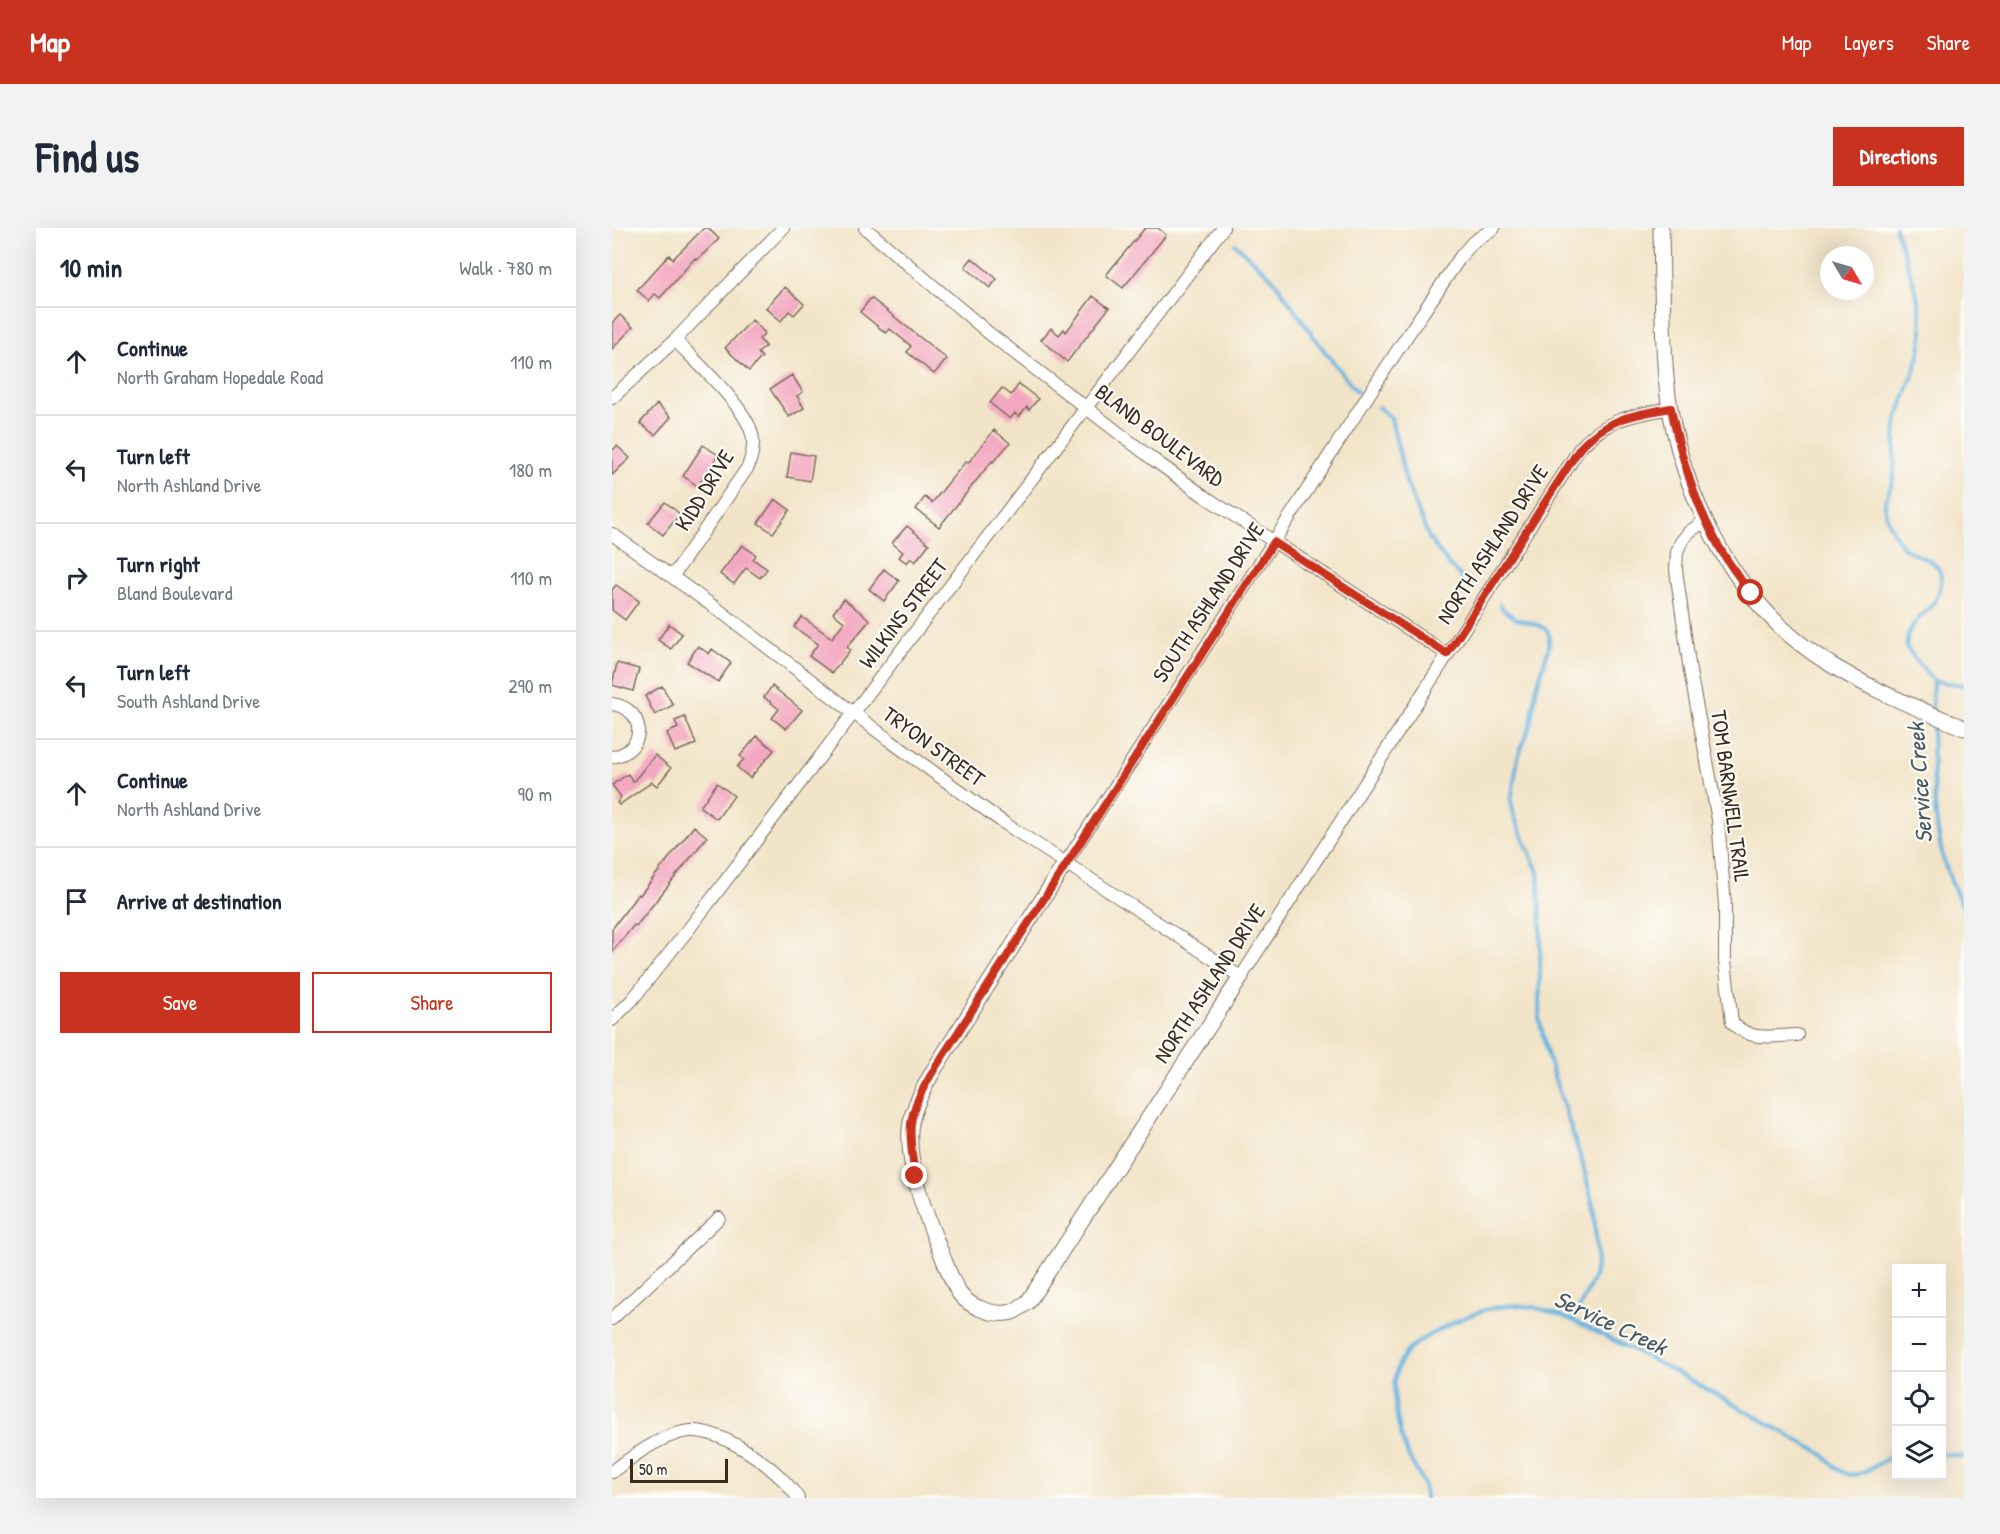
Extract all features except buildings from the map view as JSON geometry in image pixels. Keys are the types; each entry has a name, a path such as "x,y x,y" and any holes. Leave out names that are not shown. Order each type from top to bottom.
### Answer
{"street":[{"path":"612,398 675,340 783,228"},
{"name":"BLAND BOULEVARD","path":"865,228 990,334 1204,496 1447,654"},
{"name":"WILKINS STREET","path":"612,1020 632,1000 688,930 1223,228"},
{"name":"SOUTH ASHLAND DRIVE","path":"972,1010 1461,256 1473,242 1494,228"},
{"path":"1661,228 1666,378 1671,408 1687,476 1714,539 1731,567 1751,593 1773,618 1810,651 1881,693 1964,728"},
{"name":"KIDD DRIVE","path":"672,578 743,474 753,451 753,435 744,414 675,340"},
{"name":"NORTH ASHLAND DRIVE","path":"972,1010 935,1068 917,1103 911,1124 911,1145 915,1176 929,1225 960,1294 974,1306 1001,1314 1014,1311 1028,1302 1241,976 1580,448 1590,436 1617,420 1671,408"},
{"name":"TOM BARNWELL TRAIL","path":"1706,520 1689,532 1681,542 1677,552 1676,570 1690,671 1718,820 1725,895 1725,961 1732,1023 1749,1035 1760,1037 1797,1035"},
{"name":"TRYON STREET","path":"612,534 724,614 854,714 1004,823 1241,976"},
{"path":"612,704 621,706 632,713 639,730 636,741 628,751 612,758"},
{"path":"612,1319 719,1218"},
{"path":"612,1472 660,1440 691,1431 723,1437 749,1453 780,1476 798,1498"}],"waterway":[{"path":"1895,228 1916,293 1922,334 1916,366 1896,425 1894,472 1885,509 1891,527 1903,547 1933,563 1940,573 1940,590 1937,598 1912,627 1908,634 1906,647 1933,681"},
{"path":"1235,244 1273,279 1319,344 1357,392"},
{"path":"1378,407 1391,418 1406,482 1429,538 1449,565 1474,589"},
{"path":"1500,605 1517,619 1547,630 1549,635 1549,646 1536,690 1531,723 1518,757 1511,801 1514,816 1538,872 1541,924 1539,1018 1549,1061 1583,1165 1594,1210 1597,1258 1594,1277 1573,1321"},
{"name":"Service Creek","path":"1933,681 1964,685"},
{"name":"Service Creek","path":"1932,711 1933,681"},
{"name":"Service Creek","path":"1932,718 1934,788 1939,841 1947,871 1964,910"},
{"name":"Service Creek","path":"1425,1498 1422,1480 1404,1445 1395,1405 1395,1378 1400,1361 1410,1348 1423,1338 1469,1315 1513,1306 1536,1308 1581,1324 1666,1367 1824,1455 1843,1472 1851,1475 1858,1474 1892,1456"},
{"name":"Service Creek","path":"1946,1455 1964,1457"}],"route":[{"path":"915,1176 911,1124 917,1103 935,1068 1274,542 1447,654 1590,436 1617,420 1671,408 1687,476 1714,539 1731,567 1751,593"}]}
